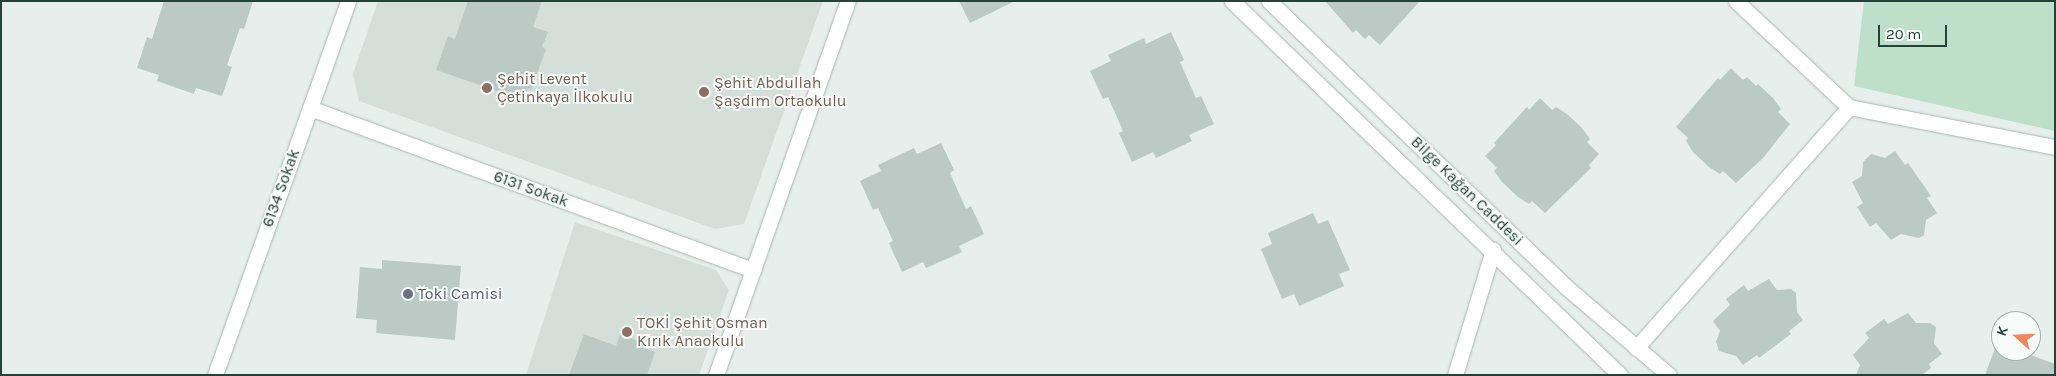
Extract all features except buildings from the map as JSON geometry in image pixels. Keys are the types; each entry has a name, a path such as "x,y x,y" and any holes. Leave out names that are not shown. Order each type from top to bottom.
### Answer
{"street":[{"name":"6134 Sokak","path":"215,375 348,1"},
{"path":"716,375 848,1"},
{"name":"Bilge Kağan Caddesi","path":"1232,1 1493,250 1620,375"},
{"name":"Bilge Kağan Caddesi","path":"1269,1 1565,286 1669,375"},
{"path":"1736,1 1848,107 2055,147"},
{"path":"1636,348 1848,107"},
{"name":"6131 Sokak","path":"310,108 753,270"},
{"path":"1455,375 1493,250"}],"shaded area":[{"path":"378,1 823,1 744,224 715,229 359,101 353,74"},
{"name":"TOKİ Şehit Osman Kırık Anaokulu","path":"575,222 716,270 729,290 699,375 526,375"}],"green space":[{"path":"1864,1 2055,1 2055,131 1854,86"}],"place":[{"name":"Şehit Levent Çetinkaya İlkokulu","path":"487,88"},
{"name":"Şehit Abdullah Şaşdım Ortaokulu","path":"704,92"},
{"name":"Toki Camisi","path":"408,294"},
{"name":"TOKİ Şehit Osman Kırık Anaokulu","path":"627,332"}]}
